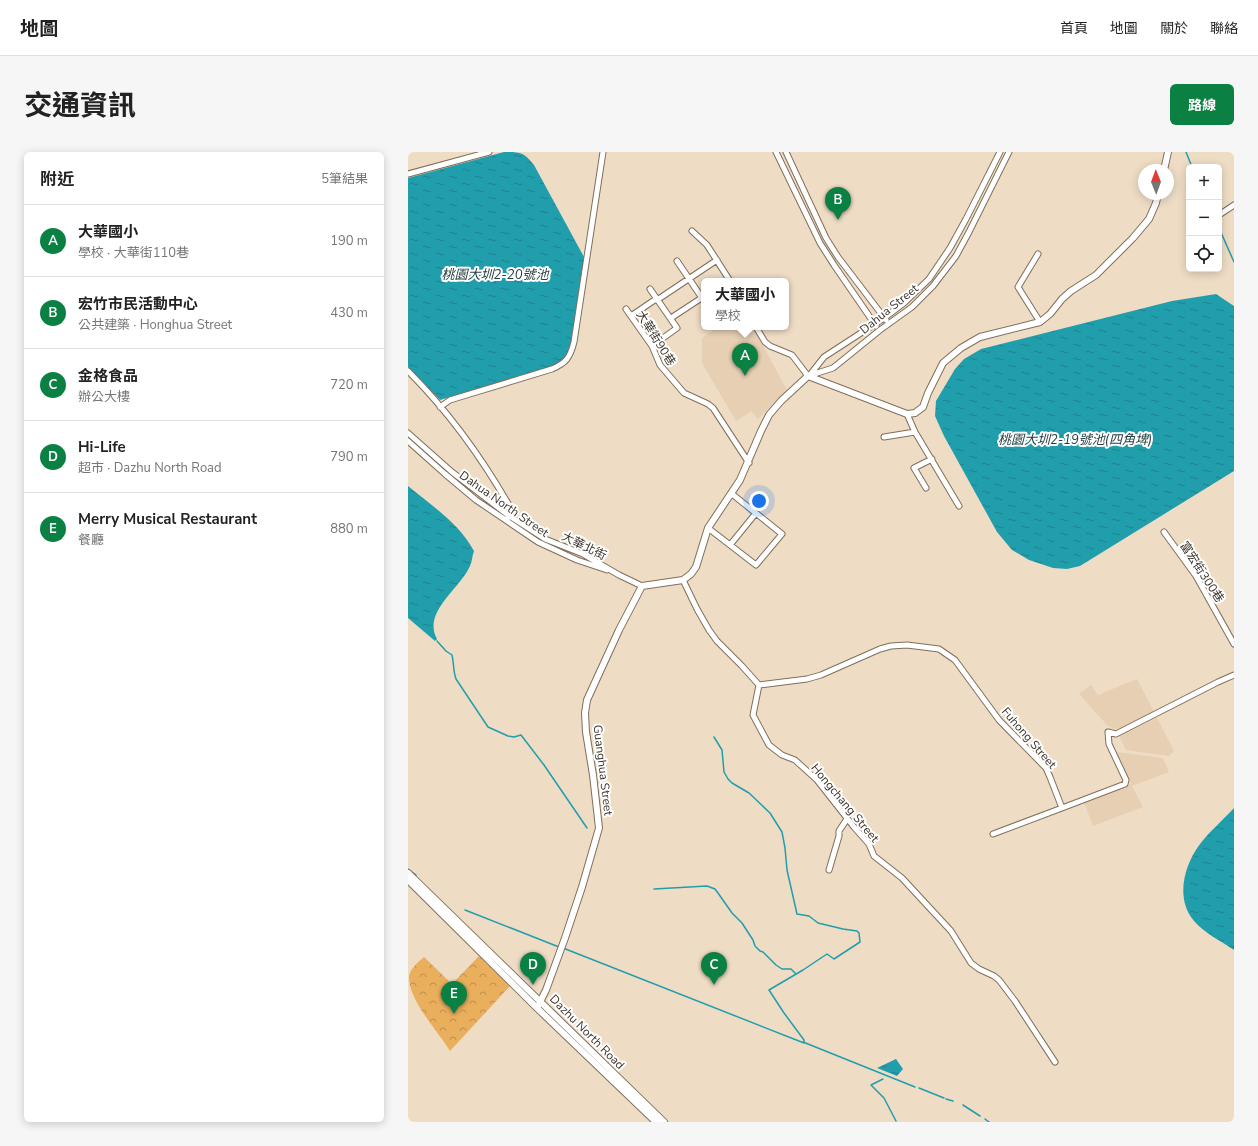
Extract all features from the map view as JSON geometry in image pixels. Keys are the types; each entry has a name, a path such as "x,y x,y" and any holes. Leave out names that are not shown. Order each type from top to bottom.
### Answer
{"street":[{"path":"408,174 489,152"},
{"path":"440,407 450,400 552,369 567,361 574,342 603,152"},
{"path":"776,152 820,243 880,330"},
{"path":"786,152 827,239 888,324"},
{"name":"Dahua Street","path":"683,580 692,574 696,567 708,528 740,480 770,415 781,401 808,376 824,357 884,318 904,303 929,279 966,219 1000,152"},
{"name":"Dahua Street","path":"808,376 832,368 912,307 933,286 954,258 969,232 1009,152"},
{"path":"1165,164 1168,152"},
{"path":"980,191 988,194"},
{"path":"797,194 805,192"},
{"path":"758,330 765,342 770,346 792,355 808,376 908,414 915,413 923,407 928,393 943,363 961,348 980,337 1040,322 1050,314 1062,299 1071,291 1096,275 1133,238 1149,219 1157,200"},
{"path":"1222,213 1234,205"},
{"path":"692,231 707,245 727,278"},
{"path":"820,243 827,239"},
{"path":"945,254 954,258"},
{"path":"1038,254 1018,287 1040,322"},
{"path":"631,316 717,260"},
{"path":"677,261 701,294"},
{"path":"650,289 677,328 652,346"},
{"path":"671,318 701,298"},
{"name":"大華街90巷","path":"626,309 652,346 660,365 684,394 708,404 713,408 749,463"},
{"path":"408,371 468,440 510,507 507,518"},
{"path":"908,414 915,432 960,506"},
{"path":"884,437 915,432"},
{"name":"大華北街","path":"408,433 507,518 545,538 583,554 619,575 642,586"},
{"name":"Dahua North Street","path":"408,441 476,500 507,518"},
{"path":"926,488 914,468 932,459"},
{"path":"708,528 756,566 782,534 732,494"},
{"path":"730,546 756,513"},
{"name":"富宏街300巷","path":"1164,532 1196,576 1234,644"},
{"path":"642,586 683,580 709,630 717,641 759,685"},
{"name":"Guanghua Street","path":"539,1005 546,990 574,913 599,828 586,732 587,700 619,630 642,586"},
{"name":"Fuhong Street","path":"759,685 807,679 821,675 880,649 892,646 939,649 955,660 999,720 1046,768 1062,808"},
{"path":"993,834 1126,784 1126,780 1109,744 1108,732 1116,734 1234,675"},
{"name":"Hongchang Street","path":"759,685 753,715 769,744 782,755 795,760 816,780 847,819 870,844 874,856 902,878 951,931 971,963 999,980 1016,1001 1055,1062"},
{"path":"829,870 840,836 839,831 847,819"},
{"name":"Dazhu North Road","path":"408,873 656,1122"},
{"name":"Dazhu North Road","path":"408,880 664,1122"}],"shaded area":[{"path":"714,330 755,330 787,390 758,419 751,411 736,421 702,363 702,338"},
{"path":"1137,679 1154,712 1121,728 1115,729 1108,726 1079,694 1091,685 1098,695"},
{"path":"1157,718 1174,751 1169,756 1126,750 1119,736"},
{"path":"1116,752 1163,758 1169,772 1132,786"},
{"path":"1131,784 1143,807 1093,826 1084,802"}],"green space":[{"path":"479,956 510,986 450,1051 418,1005 413,995 409,976 413,968 424,957 452,984"}],"water":[{"name":"桃園大圳2-20號池","path":"504,152 514,152 524,155 534,165 584,257 570,350 565,360 556,365 440,400 408,367 408,178"},
{"name":"桃園大圳2-19號池(四角埤)","path":"1216,294 1234,306 1234,471 1080,566 1067,569 1053,568 1029,560 1012,550 997,532 944,436 935,416 936,401 955,369 964,359 981,349 1172,301"},
{"path":"408,486 453,523 474,551 471,564 465,575 444,601 434,619 434,629 437,639 435,641 408,618"},
{"path":"1234,808 1234,950 1208,933 1194,921 1188,912 1183,893 1186,872 1194,852"},
{"path":"896,1059 903,1069 897,1076 877,1068"}],"waterway":[{"path":"1186,152 1191,164"},
{"path":"1222,235 1234,262"},
{"path":"437,641 452,655 456,679 488,727 508,736 514,737 521,735 544,765 587,828"},
{"path":"563,948 804,1043 804,1040 769,990 827,954 834,959 860,942 859,933 857,931 818,923 809,916 797,914 787,870 782,832 770,813 749,793 728,779 724,772 722,750 714,737"},
{"path":"408,869 416,875"},
{"path":"654,889 707,886 715,889 732,913 742,923 753,940 755,946 776,965 782,969 791,969 796,974"},
{"path":"465,910 559,947"},
{"path":"803,1042 915,1087"},
{"path":"883,1079 871,1085 884,1098 896,1121"},
{"path":"919,1088 944,1098"},
{"path":"946,1099 953,1101"},
{"path":"963,1105 980,1116"},
{"path":"985,1119 989,1122"}],"place":[{"name":"宏竹市民活動中心","path":"838,220"},
{"name":"大華國小","path":"745,376"},
{"name":"Hi-Life","path":"533,985"},
{"name":"金格食品","path":"714,985"},
{"name":"Merry Musical Restaurant","path":"454,1014"}]}
